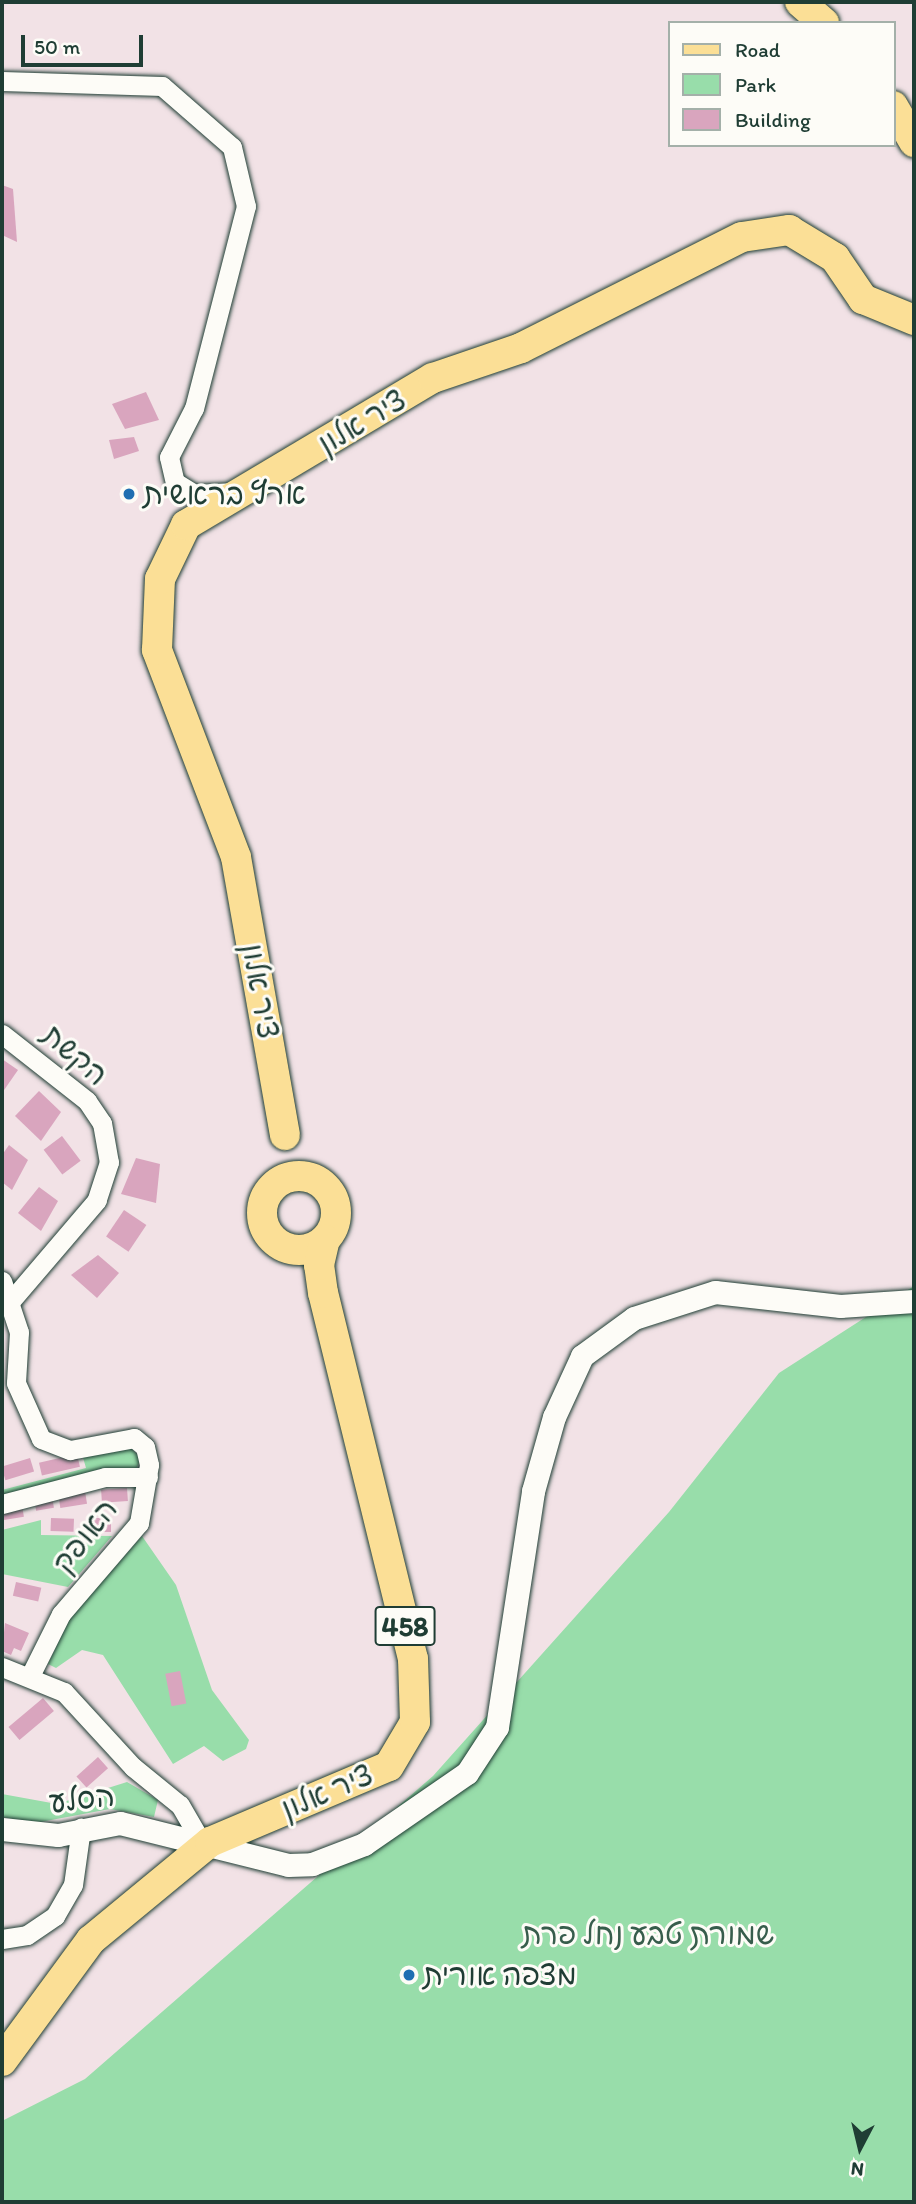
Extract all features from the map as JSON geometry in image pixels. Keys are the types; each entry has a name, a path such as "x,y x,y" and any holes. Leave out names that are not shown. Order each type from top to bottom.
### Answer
{"main road":[{"path":"800,2 822,21"},
{"path":"895,109 914,142"},
{"name":"ציר אלון","path":"279,1181 285,1135 236,857 157,650 160,579 186,525 433,378 521,348 742,237 789,230 835,258 863,299 914,320"},
{"name":"ציר אלון","path":"285,1135 312,1178"},
{"path":"312,1178 331,1194 336,1209 325,1240 311,1248 286,1248 272,1239 262,1217 267,1193 279,1181 312,1178"},
{"name":"ציר אלון","path":"2,2061 91,1940 205,1840 389,1766 415,1722 413,1659 323,1293 319,1265 325,1240"},
{"name":"ציר אלון","path":"286,1248 323,1293"}],"street":[{"path":"2,81 162,86 232,147 246,206 239,243 194,408 169,457 175,482 194,494 244,492"},
{"name":"הקשת","path":"2,1034 87,1101 102,1123 109,1162 97,1200 10,1302"},
{"name":"האופק","path":"2,1280 19,1332 16,1383 41,1439 70,1450 134,1438 145,1447 148,1478 139,1523 61,1614 30,1676"},
{"name":"הסלע","path":"2,1829 47,1835 120,1823 205,1840 268,1861 312,1864 364,1844 439,1795 485,1751 501,1708 533,1491 554,1418 582,1356 634,1318 715,1292 840,1306 914,1301"},
{"path":"2,1504 94,1479 148,1478"},
{"path":"2,1667 50,1681 81,1708 133,1767 180,1805 205,1840"},
{"path":"2,1939 27,1935 55,1916 73,1885 81,1828"}],"green space":[{"name":"שמורת טבע נחל פרת","path":"914,1286 914,2202 2,2202 2,2121 85,2079 433,1776 669,1512 779,1373"},
{"path":"129,1446 141,1459 136,1469 2,1498 2,1490 86,1468 82,1454"},
{"path":"41,1520 41,1535 112,1536 68,1587 2,1574 2,1530"},
{"path":"142,1536 176,1585 212,1690 249,1740 246,1749 223,1761 204,1746 173,1764 103,1655 82,1650 56,1668 48,1664 69,1619"},
{"path":"127,1782 158,1800 154,1817 110,1809 35,1823 2,1817 2,1794 57,1804"}],"building":[{"path":"2,185 13,189 17,242 2,235"},
{"path":"146,392 159,420 125,429 112,404"},
{"path":"134,437 139,451 114,459 109,440"},
{"path":"2,1059 18,1070 2,1093"},
{"path":"39,1091 61,1112 41,1141 15,1116"},
{"path":"62,1136 81,1161 62,1175 44,1150"},
{"path":"9,1145 28,1160 12,1190 2,1182 2,1155"},
{"path":"136,1158 160,1164 156,1203 121,1194"},
{"path":"39,1187 58,1201 41,1231 18,1213"},
{"path":"124,1210 146,1225 128,1252 106,1237"},
{"path":"98,1255 119,1273 97,1298 71,1275"},
{"path":"77,1454 80,1467 42,1475 39,1463"},
{"path":"30,1458 34,1471 5,1480 2,1467"},
{"path":"127,1488 128,1501 102,1503 101,1490"},
{"path":"85,1491 87,1504 60,1508 58,1495"},
{"path":"52,1496 54,1508 36,1511 34,1499"},
{"path":"22,1505 24,1517 4,1520 2,1508"},
{"path":"51,1518 74,1519 74,1532 51,1531"},
{"path":"87,1518 111,1518 111,1532 87,1532"},
{"path":"16,1582 41,1588 38,1601 13,1596"},
{"path":"5,1623 29,1633 21,1651 14,1648 11,1655 2,1651"},
{"path":"180,1671 186,1703 172,1706 165,1674"},
{"path":"43,1698 54,1711 19,1740 9,1727"},
{"path":"98,1757 108,1768 86,1788 76,1776"}],"place":[{"name":"ארץ בראשית","path":"129,494"},
{"name":"מצפה אורית","path":"409,1975"}]}
